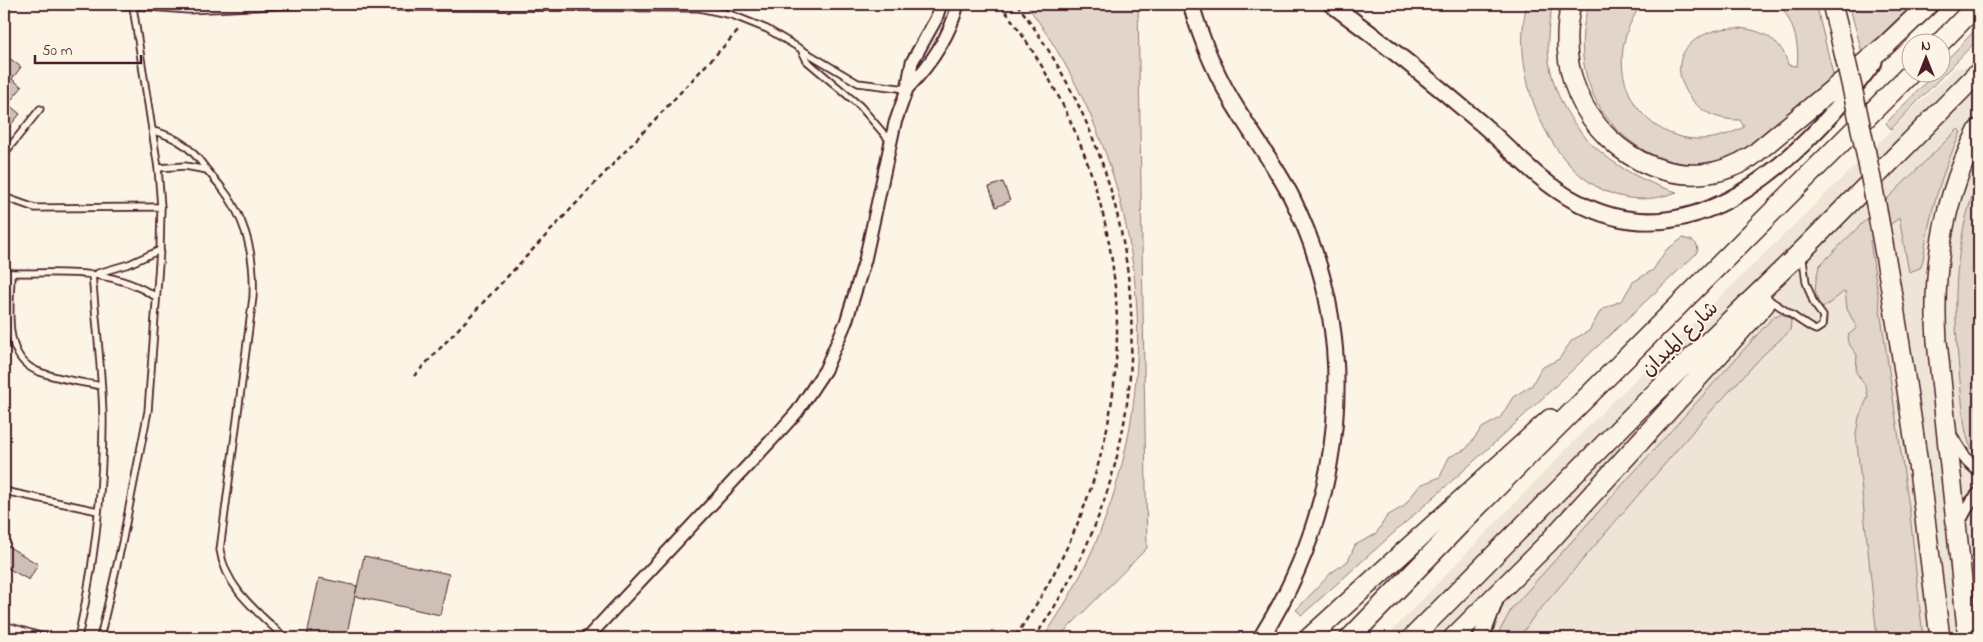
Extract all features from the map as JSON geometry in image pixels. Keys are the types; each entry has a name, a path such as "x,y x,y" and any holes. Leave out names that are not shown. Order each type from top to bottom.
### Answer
{"main road":[{"path":"1571,4 1567,31 1569,63 1578,94 1586,109 1615,143 1640,160 1684,176 1713,174 1740,164 1752,156 1885,46 1929,4"},
{"path":"1832,4 1874,190 1892,284 1920,478 1940,638"},
{"path":"1950,33 1978,4"},
{"name":"شارع الميدان","path":"1412,638 1645,403 1835,218 1979,72"},
{"name":"شارع الميدان","path":"1350,638 1472,512 1902,82"},
{"path":"1968,638 1935,318 1938,264 1949,203 1965,159 1979,129"},
{"path":"1453,638 1564,526 1681,394 1769,300 1804,260 1835,218"},
{"path":"1309,638 1530,436 1553,417 1603,383"}],"street":[{"path":"587,638 780,431 812,391 825,370 846,322 865,260 891,142 907,89 912,62 936,19 941,4"},
{"path":"907,89 932,59 946,33 958,4"},
{"path":"1191,4 1205,47 1227,93 1281,177 1304,225 1323,280 1333,340 1336,379 1334,428 1322,504 1298,571 1261,638"},
{"path":"1331,4 1452,98 1561,193 1592,209 1625,218 1642,220 1668,220 1693,216 1725,204 1740,195 1779,165 1824,120 1885,46"},
{"path":"1945,424 1958,450 1979,471"},
{"path":"1956,528 1968,506 1979,493"},
{"path":"1481,638 1498,593"}],"lane":[{"path":"110,4 188,10 318,4 392,7 682,7 716,11 748,20 779,36 802,51 815,55 848,79 858,83 907,89"},
{"path":"100,638 122,543 146,420 160,250 161,207 158,168 132,7"},
{"path":"802,51 807,61 860,106 891,142"},
{"path":"4,154 40,109"},
{"path":"153,131 168,135 186,145 195,153 230,200 243,226 251,254 254,282 220,540 222,561 236,590 285,638"},
{"path":"158,168 185,166 207,170"},
{"path":"4,197 35,208 161,207"},
{"path":"94,274 129,264 160,250"},
{"path":"1769,300 1785,308 1810,328 1816,330 1822,326 1823,316 1814,304 1806,282 1804,260"},
{"path":"4,273 94,274 128,282 156,297"},
{"path":"11,273 12,336 21,358 40,372 101,386"},
{"path":"78,638 98,511 102,448 101,386 94,274"},
{"path":"4,491 98,511"},
{"path":"4,625 46,638"}],"path":[{"path":"1000,4 1038,57 1070,117 1083,148 1107,230 1117,316 1112,401 1093,485 1060,564 1014,638"},
{"path":"1017,4 1052,54 1067,80 1105,166 1122,230 1127,262 1132,323 1126,408 1114,468 1105,499 1080,560 1034,638"},
{"path":"414,376 748,20"}],"shaded area":[{"path":"1026,4 1138,4 1147,548 1058,638 1043,638 1087,563 1117,483 1134,402 1137,319 1128,236 1106,155 1072,78"},
{"path":"1527,4 1553,4 1548,37 1550,68 1559,97 1574,123 1594,146 1618,165 1646,181 1677,192 1639,199 1606,191 1577,173 1554,145 1537,111 1526,75 1523,38"},
{"path":"1589,4 1642,4 1627,32 1622,61 1627,88 1640,110 1659,128 1684,138 1713,138 1744,127 1740,120 1725,119 1706,112 1690,97 1680,73 1683,53 1696,39 1716,30 1739,28 1760,33 1778,45 1788,65 1797,66 1797,49 1792,25 1779,4 1816,4 1834,78 1737,159 1699,165 1667,160 1638,147 1614,127 1596,101 1585,71 1582,38"},
{"path":"1849,4 1913,4 1862,53"},
{"path":"1975,30 1979,34 1979,38 1950,68 1950,56"},
{"path":"1979,67 1979,638 1385,638 1604,410 1941,82 1950,82 1950,73 1955,68"},
{"path":"1926,82 1936,82 1891,129 1886,123"},
{"path":"1958,129 1961,132 1947,163 1937,195 1920,268 1909,272 1899,218 1870,241 1910,514 1923,638 1877,638 1856,434 1859,417 1868,397 1866,387 1856,372 1857,355 1847,341 1849,334 1857,328 1847,309 1845,291 1823,308 1817,298 1816,282 1819,266"},
{"path":"1979,176 1977,340 1979,460 1970,445 1965,428 1958,363 1956,309 1959,256 1963,230"},
{"path":"1683,238 1693,241 1697,245 1698,250 1695,255 1501,437 1302,615 1296,610 1332,572 1348,561 1355,545 1376,534 1387,516 1404,506 1420,485 1440,477 1449,457 1466,449 1482,428 1500,418 1513,397 1532,385 1541,368 1559,359 1572,340 1589,331 1601,310 1622,300 1633,282 1653,270 1666,250"},
{"path":"1782,314 1791,320 1790,331 1765,353 1699,424 1532,619 1519,638 1496,638 1512,608 1774,316"}],"building":[{"path":"4,54 21,67 12,79 22,87 8,104 20,114 4,133"},
{"path":"1003,182 1010,201 996,207 989,187"},
{"path":"4,544 38,564 29,580 4,566"},
{"path":"364,556 449,574 440,615 355,596"},
{"path":"319,578 357,586 346,638 307,636"}]}
